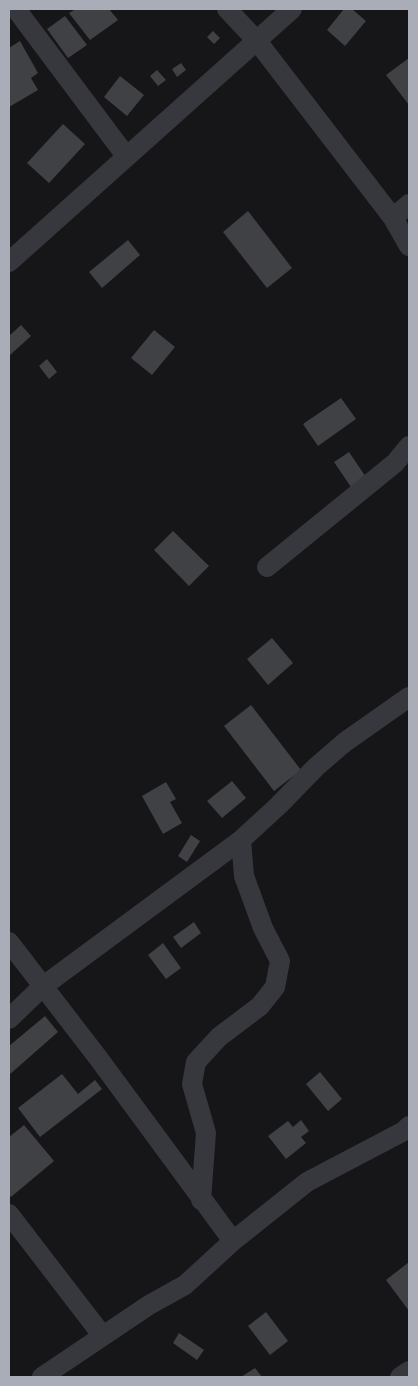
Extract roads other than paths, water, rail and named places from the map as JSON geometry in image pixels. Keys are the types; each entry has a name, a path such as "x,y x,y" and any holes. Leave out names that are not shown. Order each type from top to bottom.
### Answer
{"street":[{"path":"16,9 126,156"},
{"path":"227,9 257,42 392,218 409,246"},
{"path":"9,262 292,9"},
{"path":"392,218 409,204"},
{"path":"267,567 395,463 409,446"},
{"path":"9,1019 42,987 240,840 279,805 316,766 344,742 409,697"},
{"path":"201,1200 206,1133 192,1084 196,1062 219,1038 260,1006 275,986 280,961 263,928 244,876 240,840"},
{"path":"9,942 99,1059 233,1241"},
{"path":"42,1377 149,1305 186,1286 233,1241 307,1182 407,1132"},
{"path":"9,1214 102,1335"},
{"path":"400,1377 409,1371"}]}
